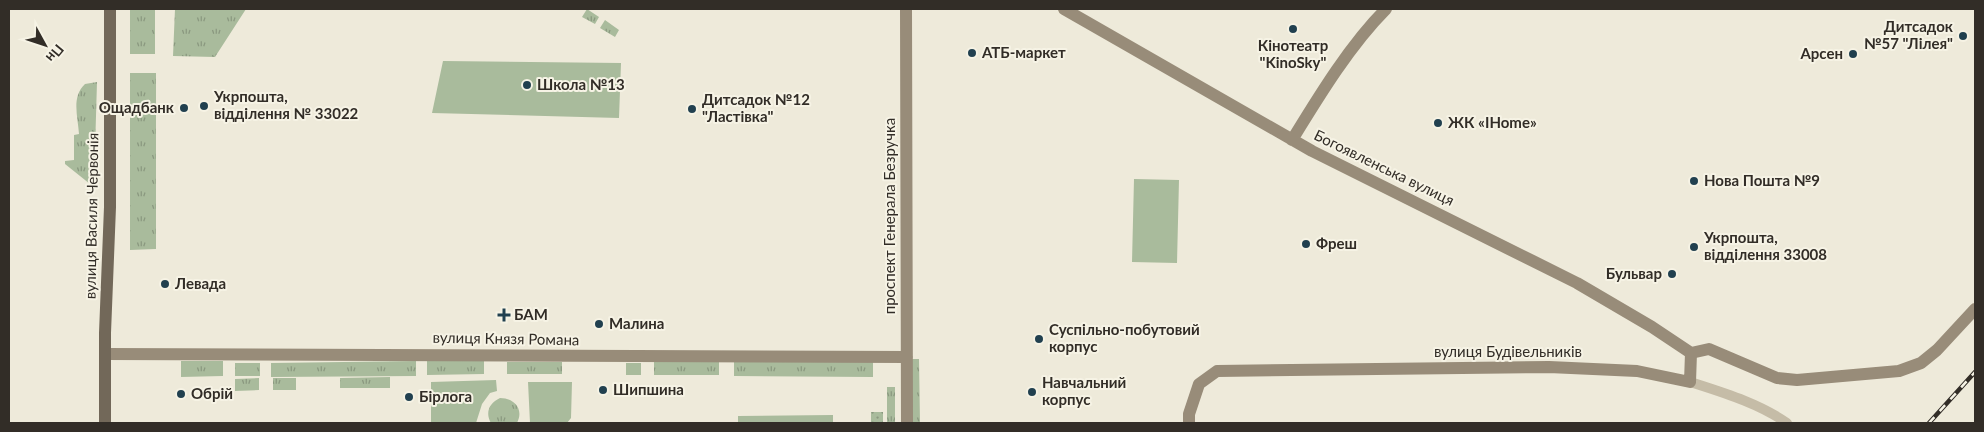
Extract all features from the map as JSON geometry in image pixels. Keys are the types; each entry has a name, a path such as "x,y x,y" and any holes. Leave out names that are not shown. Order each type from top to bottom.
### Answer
{"main road":[{"name":"вулиця Василя Червонія","path":"105,423 105,354 110,207 110,9"}],"street":[{"name":"проспект Генерала Безручка","path":"906,9 908,423"},
{"name":"Богоявленська вулиця","path":"1064,9 1292,140 1577,283 1691,352"},
{"path":"1292,140 1322,93 1369,28 1386,9"},
{"path":"1690,382 1691,352 1709,349 1777,378 1797,380 1899,370 1921,363 1937,350 1975,309"},
{"name":"вулиця Князя Романа","path":"105,354 907,357"},
{"name":"вулиця Будівельників","path":"1189,423 1189,414 1199,384 1218,371 1549,367 1637,371 1690,382 1738,397 1788,423"}],"green space":[{"path":"130,9 155,9 155,54 130,54"},
{"path":"175,9 246,9 215,57 173,56"},
{"path":"587,9 599,17 595,24 582,17"},
{"path":"605,20 619,30 615,37 600,28"},
{"path":"443,61 621,63 619,118 432,113"},
{"path":"130,73 156,73 156,249 130,250"},
{"path":"97,82 94,184 90,184 65,164 65,161 74,160 74,135 79,134 76,108 78,95 85,84"},
{"path":"1134,179 1179,180 1177,263 1132,262"},
{"path":"912,359 919,359 920,423 912,423"},
{"path":"484,360 484,374 427,375 427,361"},
{"path":"181,361 223,361 223,376 181,377"},
{"path":"416,361 416,376 271,377 271,363"},
{"path":"734,361 873,362 873,377 734,376"},
{"path":"507,362 562,362 562,374 507,374"},
{"path":"654,362 719,362 719,375 654,375"},
{"path":"235,363 260,363 260,376 235,376"},
{"path":"626,363 641,363 641,375 626,375"},
{"path":"390,377 390,388 340,388 340,378"},
{"path":"259,378 259,390 235,391 235,379"},
{"path":"273,378 296,378 296,390 273,390"},
{"path":"496,380 497,391 490,393 482,404 476,423 431,423 431,382"},
{"path":"528,382 572,382 571,418 567,423 530,423"},
{"path":"887,387 895,387 895,423 887,423"},
{"path":"500,398 510,400 517,406 519,418 517,423 491,423 488,416 489,409"},
{"path":"871,412 883,412 883,423 871,423"},
{"path":"833,415 833,423 738,423 738,416"}],"railway":[{"path":"1929,423 1975,372"}],"place":[{"name":"Кінотеатр \"KinoSky\"","path":"1293,29"},
{"name":"Дитсадок №57 \"Лілея\"","path":"1963,36"},
{"name":"АТБ-маркет","path":"972,53"},
{"name":"Арсен","path":"1853,54"},
{"name":"Школа №13","path":"527,85"},
{"name":"Укрпошта, відділення № 33022","path":"204,106"},
{"name":"Ощадбанк","path":"184,108"},
{"name":"Дитсадок №12 \"Ластівка\"","path":"692,109"},
{"name":"ЖК «IHome»","path":"1438,123"},
{"name":"Нова Пошта №9","path":"1694,181"},
{"name":"Фреш","path":"1306,244"},
{"name":"Укрпошта, відділення 33008","path":"1694,247"},
{"name":"Бульвар","path":"1672,274"},
{"name":"Левада","path":"165,284"},
{"name":"БАМ","path":"504,315"},
{"name":"Малина","path":"599,324"},
{"name":"Суспільно-побутовий корпус","path":"1039,339"},
{"name":"Шипшина","path":"603,390"},
{"name":"Навчальний корпус","path":"1032,392"},
{"name":"Обрій","path":"181,394"},
{"name":"Бірлога","path":"409,397"}]}
